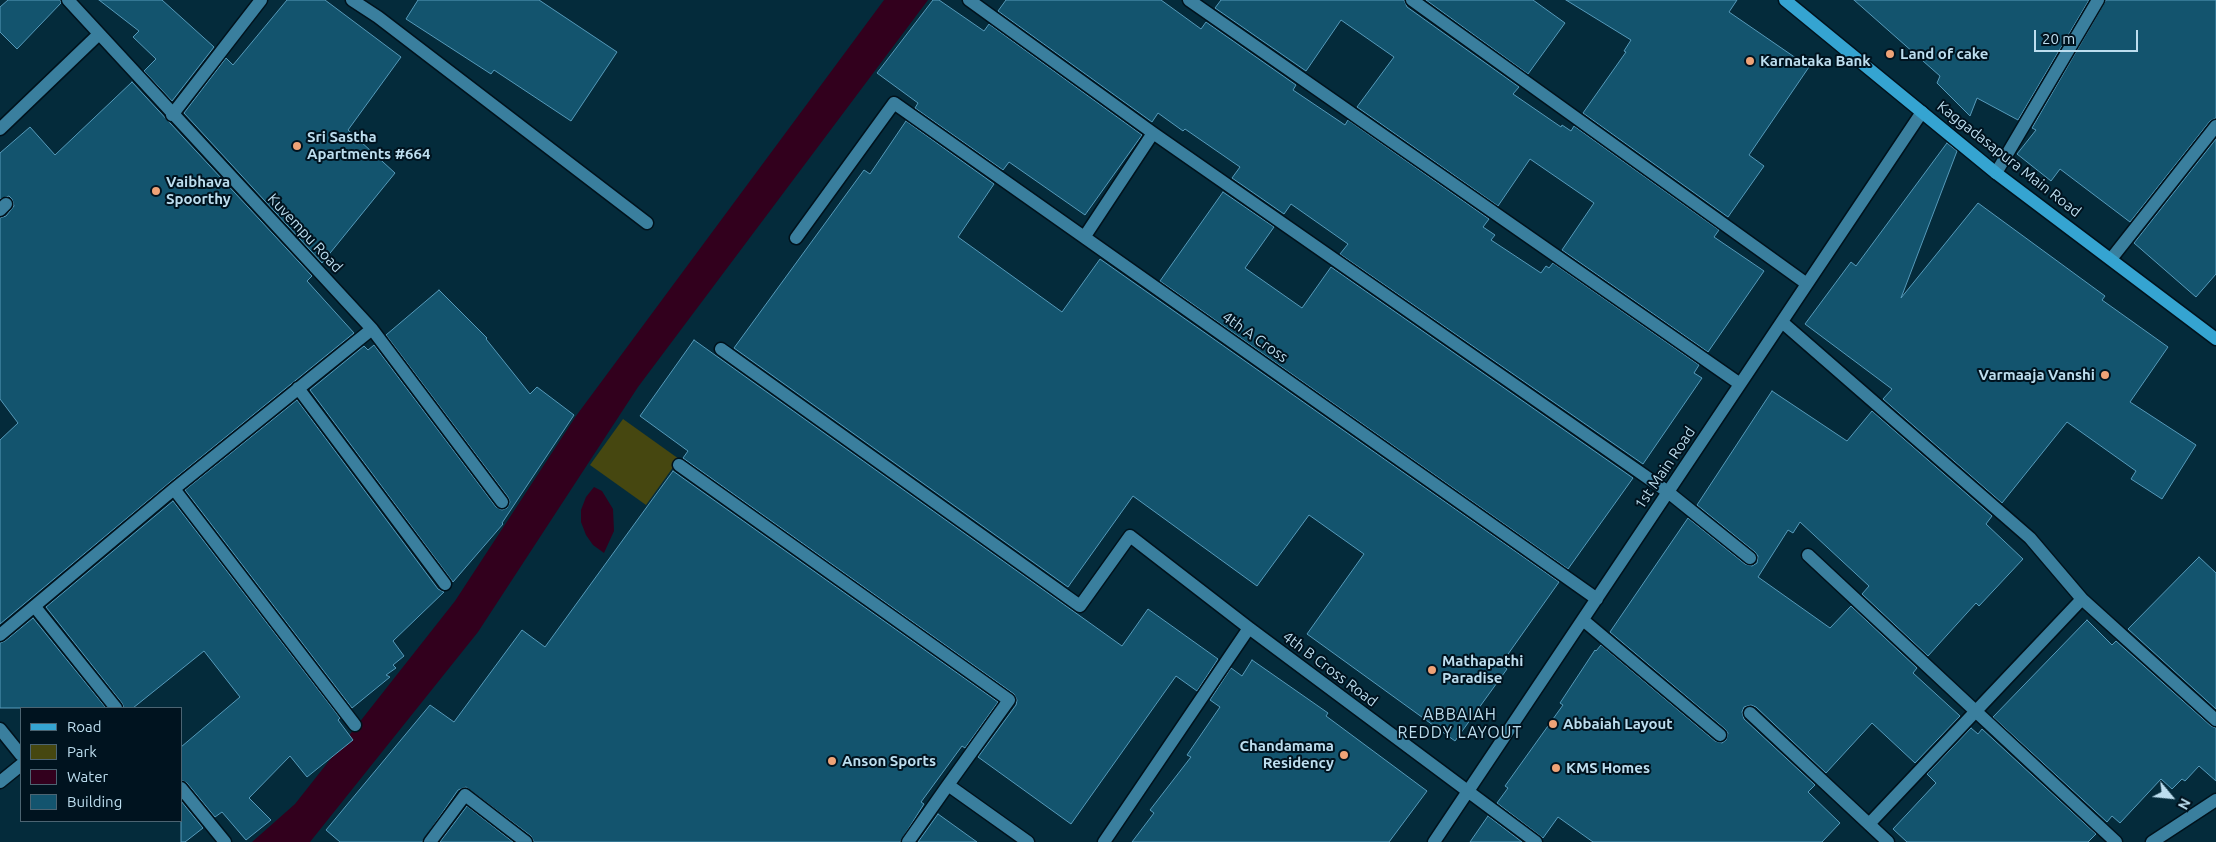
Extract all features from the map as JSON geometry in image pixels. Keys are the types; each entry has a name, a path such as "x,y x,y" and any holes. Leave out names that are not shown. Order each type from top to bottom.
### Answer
{"main road":[{"name":"Kaggadasapura Main Road","path":"1786,0 1996,173 2216,338"}],"street":[{"name":"Kuvempu Road","path":"68,0 172,115 372,329 502,502"},
{"path":"172,115 261,0"},
{"path":"352,0 378,17 647,223"},
{"path":"969,0 1153,133 1668,492 1750,558"},
{"path":"1189,0 1740,384"},
{"path":"1412,0 1807,284"},
{"path":"1996,173 2098,0"},
{"path":"0,129 98,34"},
{"name":"4th A Cross","path":"796,238 894,103 1597,599"},
{"name":"1st Main Road","path":"1434,842 1922,112"},
{"path":"2111,259 2216,126"},
{"path":"1085,236 1153,133"},
{"path":"1782,322 2030,538 2082,598 2216,720"},
{"path":"0,635 174,489 372,329"},
{"name":"4th B Cross Road","path":"722,349 1080,606 1130,536 1249,628 1536,842"},
{"path":"298,388 445,584"},
{"path":"678,465 1008,700 908,842"},
{"path":"174,489 355,725"},
{"path":"1808,555 2116,842"},
{"path":"1869,824 2082,598"},
{"path":"35,607 115,707"},
{"path":"1583,620 1720,735"},
{"path":"1104,842 1249,628"},
{"path":"1750,713 1888,842"},
{"path":"0,729 20,754"},
{"path":"0,782 20,765"},
{"path":"948,785 1028,842"},
{"path":"182,789 225,842"},
{"path":"430,842 464,796 526,842"},
{"path":"2152,842 2216,800"}],"green space":[{"path":"623,419 679,459 646,505 590,465"}],"water":[{"path":"884,0 928,0 638,387 478,632 310,842 252,842 295,804 455,601 576,416"},
{"path":"594,487 602,491 613,509 614,531 604,553 593,545 586,535 581,522 581,510 586,497"}],"building":[{"path":"8,0 60,0 61,3 17,49 0,32 0,7"},
{"path":"99,0 162,0 214,47 172,101 144,71 156,59 133,37 139,31"},
{"path":"287,0 325,0 401,57 348,130 395,173 322,263 184,113 226,58 233,65"},
{"path":"418,0 539,0 617,52 571,121 494,70 491,74 406,19"},
{"path":"933,0 939,0 984,31 989,24 1142,135 1085,215 1009,162 1003,170 915,108 918,103 877,73"},
{"path":"1006,0 1161,0 1201,29 1206,22 1296,85 1293,90 1345,125 1348,120 1489,219 1483,227 1495,235 1491,240 1541,273 1546,266 1549,268 1553,263 1699,365 1694,373 1702,378 1643,464 1340,254 1348,244 1291,204 1284,214 1232,178 1240,167 1158,113 1152,122 998,11"},
{"path":"1221,0 1404,0 1407,7 1519,87 1513,94 1561,127 1562,125 1571,131 1574,126 1719,230 1714,237 1764,271 1708,352 1562,250 1594,203 1530,159 1498,206 1357,107 1394,57 1341,20 1306,71 1215,8"},
{"path":"1426,0 1533,0 1565,23 1528,74"},
{"path":"1566,0 1737,0 1729,12 1809,67 1749,155 1764,166 1728,217 1583,113 1626,52 1624,51 1631,40"},
{"path":"1854,0 2089,0 2018,120 1977,98 1970,116 1937,83 1940,76"},
{"path":"2106,0 2216,0 2216,118 2210,121 2130,222 2060,169 2051,181 2017,154 2036,130 2032,128"},
{"path":"132,82 312,276 307,281 354,333 169,483 0,624 0,440 18,423 0,399 0,218 6,216 14,206 9,196 0,199 0,153 30,127 55,155"},
{"path":"906,121 994,184 958,237 1062,312 1100,259 1559,582 1501,664 1507,669 1455,741 1307,634 1364,554 1309,515 1257,586 1133,496 1068,587 734,348 864,170 870,174"},
{"path":"2216,139 2216,274 2196,297 2134,243"},
{"path":"1947,143 1957,151 1901,298 1978,203 2105,296 2102,300 2168,347 2130,402 2196,445 2162,499 2131,479 2136,471 2067,422 2002,503 1883,399 1892,389 1805,324 1851,262 1856,266"},
{"path":"1223,192 1274,227 1245,268 1302,308 1331,267 1633,478 1568,569 1160,281"},
{"path":"439,290 487,338 530,394 537,387 574,415 503,524 453,582 310,390 364,346 368,350 374,345 496,507 502,510 507,508 510,502 508,497 386,335"},
{"path":"694,340 1122,646 1148,609 1218,659 1197,691 1176,676 1071,824 978,757 1016,705 1017,700 1014,694 683,458 688,451 640,416"},
{"path":"1772,391 1847,441 1872,411 1992,516 1986,524 2023,559 1979,606 1976,603 1928,656 1862,594 1869,586 1800,522 1793,533 1788,530 1758,577 1830,628 1851,606 1917,668 1913,673 1960,716 1915,763 1872,723 1826,773 1756,707 1751,705 1744,707 1742,712 1744,719 1815,785 1808,792 1840,823 1822,842 1593,842 1558,817 1543,838 1497,803 1508,788 1505,786 1563,705 1560,703 1595,650 1601,645 1715,741 1722,743 1726,740 1728,733 1725,729 1610,632 1688,518 1745,564 1752,566 1757,563 1758,556 1755,552 1697,505"},
{"path":"297,400 438,589 444,592 393,641 404,656 393,665 396,668 386,675 390,677 352,708 185,490"},
{"path":"673,471 998,702 965,748 962,746 921,802 924,804 900,842 534,842 531,836 466,787 458,790 422,842 340,842 326,830 430,705 454,722 522,630 545,647"},
{"path":"173,501 340,718 338,720 353,740 307,777 290,756 249,798 271,820 246,840 222,812 215,817 187,783 182,780 182,746 240,697 204,651 134,707 124,707 46,607"},
{"path":"2199,557 2216,573 2216,709 2128,629"},
{"path":"33,618 105,707 0,708 0,643"},
{"path":"2087,620 2112,645 2116,641 2211,726 2216,728 2216,781 2199,766 2185,781 2182,779 2172,789 2161,779 2120,823 2112,816 2107,822 1993,717"},
{"path":"1252,660 1328,713 1326,716 1427,791 1389,842 1132,842 1154,813 1150,810 1191,757 1187,755 1220,707 1210,700 1231,668 1242,676"},
{"path":"1971,728 1978,734 1982,729 2096,834 2088,842 1907,842 1893,829 1936,783 1927,774"},
{"path":"182,802 203,828 185,842 181,842"},
{"path":"467,806 513,842 440,842"},
{"path":"938,814 977,842 918,842"},
{"path":"1488,816 1522,842 1470,842"}],"place":[{"name":"Land of cake","path":"1890,54"},
{"name":"Karnataka Bank","path":"1750,61"},
{"name":"Sri Sastha Apartments #664","path":"297,146"},
{"name":"Vaibhava Spoorthy","path":"156,191"},
{"name":"Varmaaja Vanshi","path":"2105,375"},
{"name":"Mathapathi Paradise","path":"1432,670"},
{"name":"Abbaiah Layout","path":"1553,724"},
{"name":"Chandamama Residency","path":"1344,755"},
{"name":"Anson Sports","path":"832,761"},
{"name":"KMS Homes","path":"1556,768"}],"district":[{"name":"ABBAIAH REDDY LAYOUT","path":"1460,724"}]}
